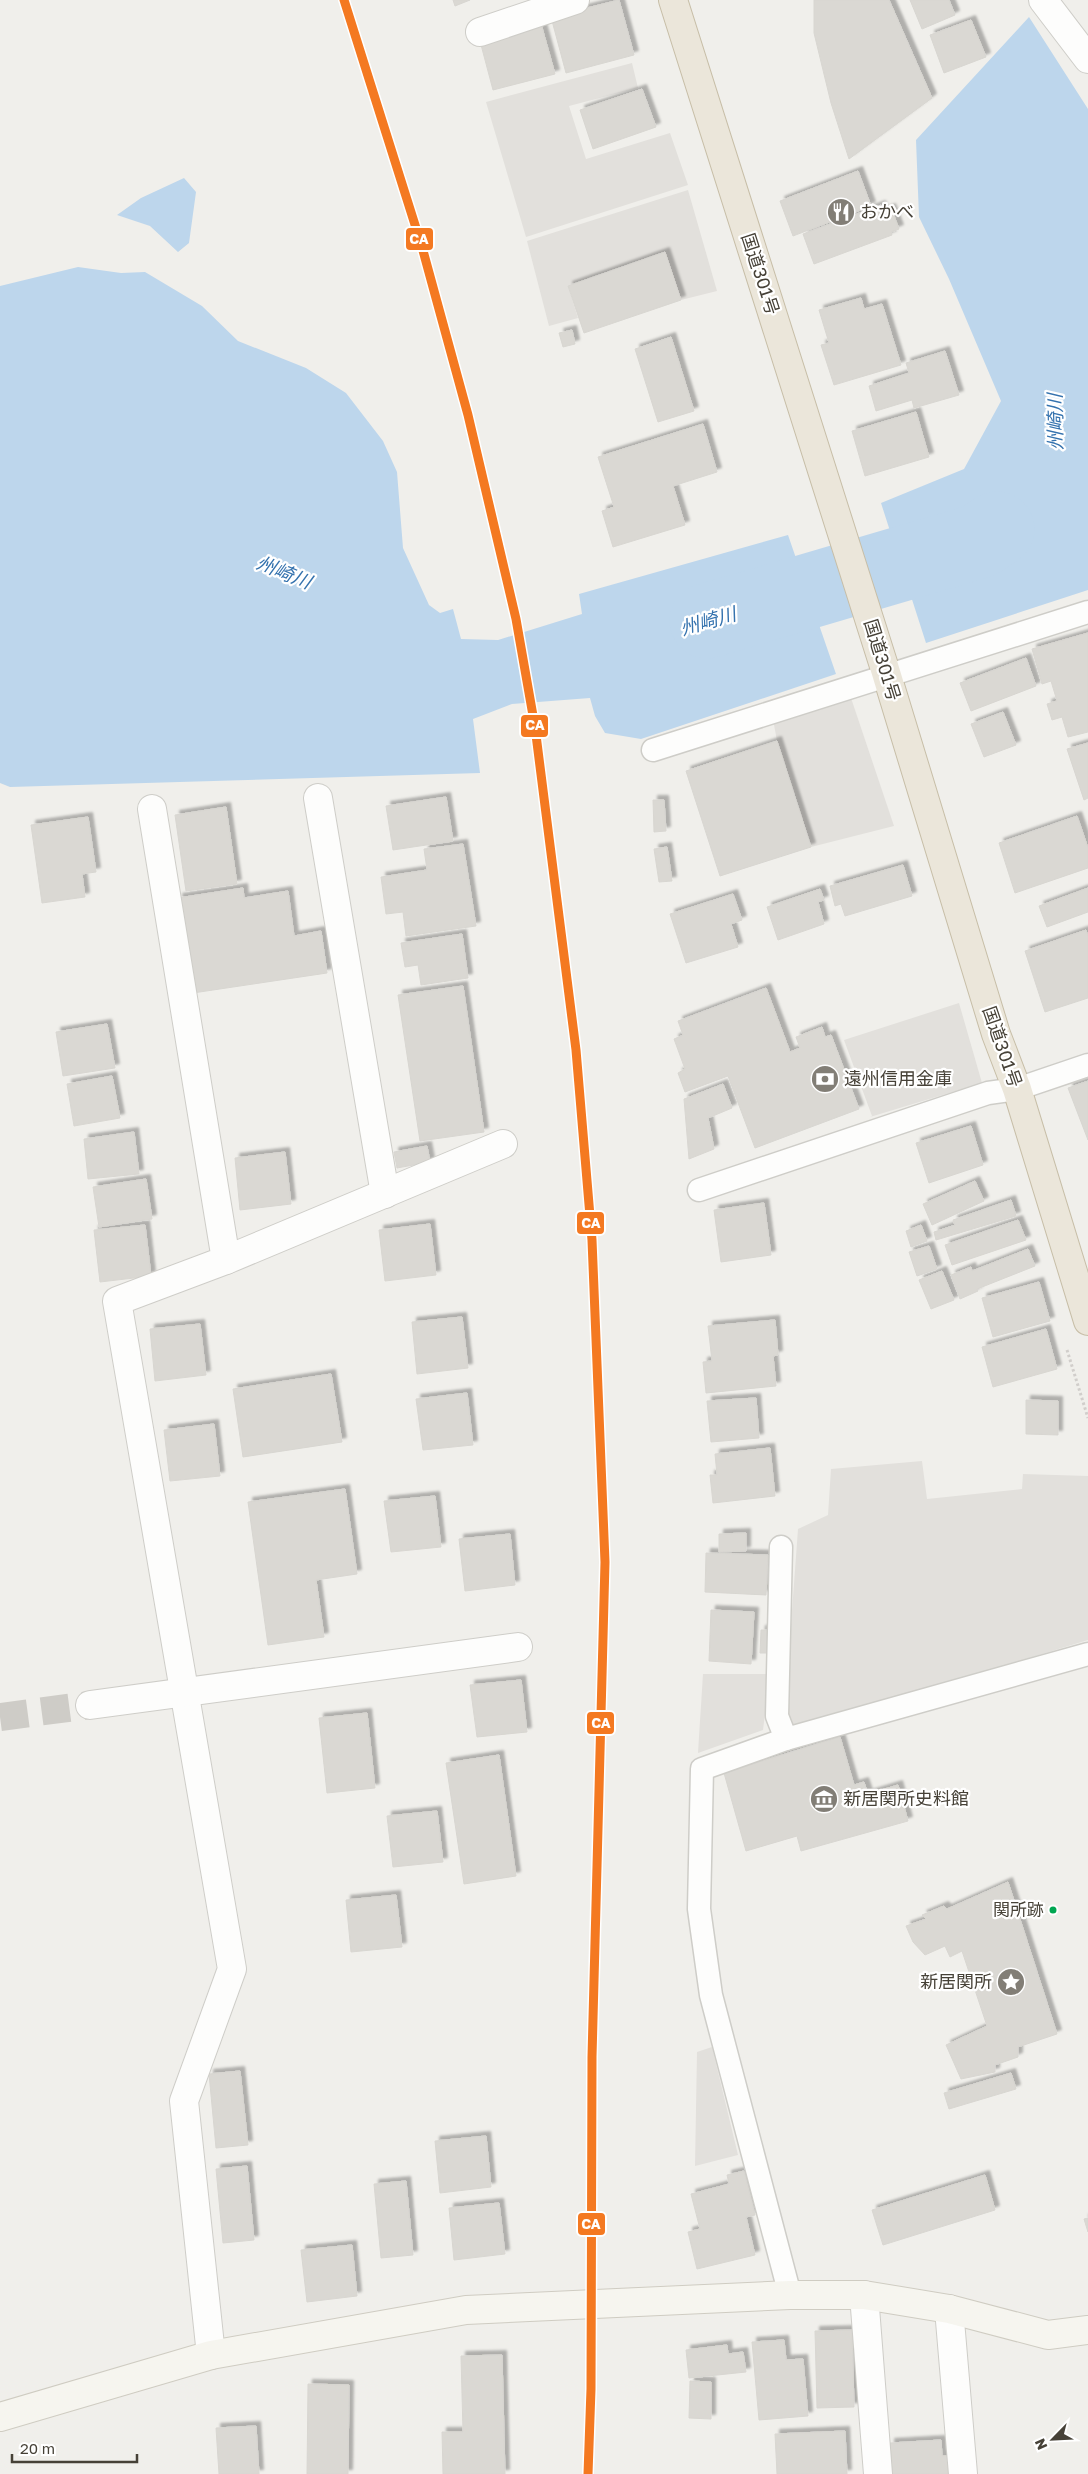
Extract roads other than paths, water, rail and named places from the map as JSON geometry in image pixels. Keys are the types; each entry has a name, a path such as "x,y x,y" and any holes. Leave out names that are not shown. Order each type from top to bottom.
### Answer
{"highway":[{"name":"国道301号","path":"673,0 886,671 996,1034 1016,1089 1088,1321"}],"street":[{"path":"480,32 575,0"},
{"path":"1045,1 1088,59"},
{"path":"318,798 385,1194"},
{"path":"152,809 226,1260"},
{"path":"211,2355 184,2101 232,1969 117,1301 226,1260 503,1144"},
{"path":"90,1705 186,1694 518,1647"},
{"path":"0,2417 211,2355 466,2310 790,2295 864,2295 949,2309 1048,2335 1088,2330"},
{"path":"864,2295 878,2474"},
{"path":"949,2309 963,2474"}],"lane":[{"path":"653,750 886,671 1088,612"},
{"path":"699,1190 988,1093 1016,1089 1088,1065"},
{"path":"782,1547 777,1716 786,1739"},
{"path":"790,2295 711,1995 699,1909 702,1769 786,1739 1088,1654"}],"water":[{"path":"1029,17 1088,109 1088,590 926,643 881,503 964,469 1001,401 949,279 919,217 916,140"},
{"path":"184,178 196,192 189,243 178,252 150,226 117,215 141,198"},
{"path":"78,267 121,273 145,272 202,306 238,341 306,368 346,393 383,441 397,472 403,548 429,605 440,613 453,609 461,639 498,640 582,614 579,594 788,535 836,674 641,739 605,733 595,716 590,698 512,704 473,719 480,773 10,787 0,783 0,286"}],"waterway":[{"name":"州崎川","path":"707,621 979,541 997,529"}],"tunnel":[{"path":"0,1717 90,1705"}],"place":[{"name":"おかべ","path":"841,212"},
{"name":"遠州信用金庫","path":"825,1079"},
{"name":"新居関所史料館","path":"824,1799"},
{"name":"関所跡","path":"1053,1910"},
{"name":"新居関所","path":"1011,1982"}]}
